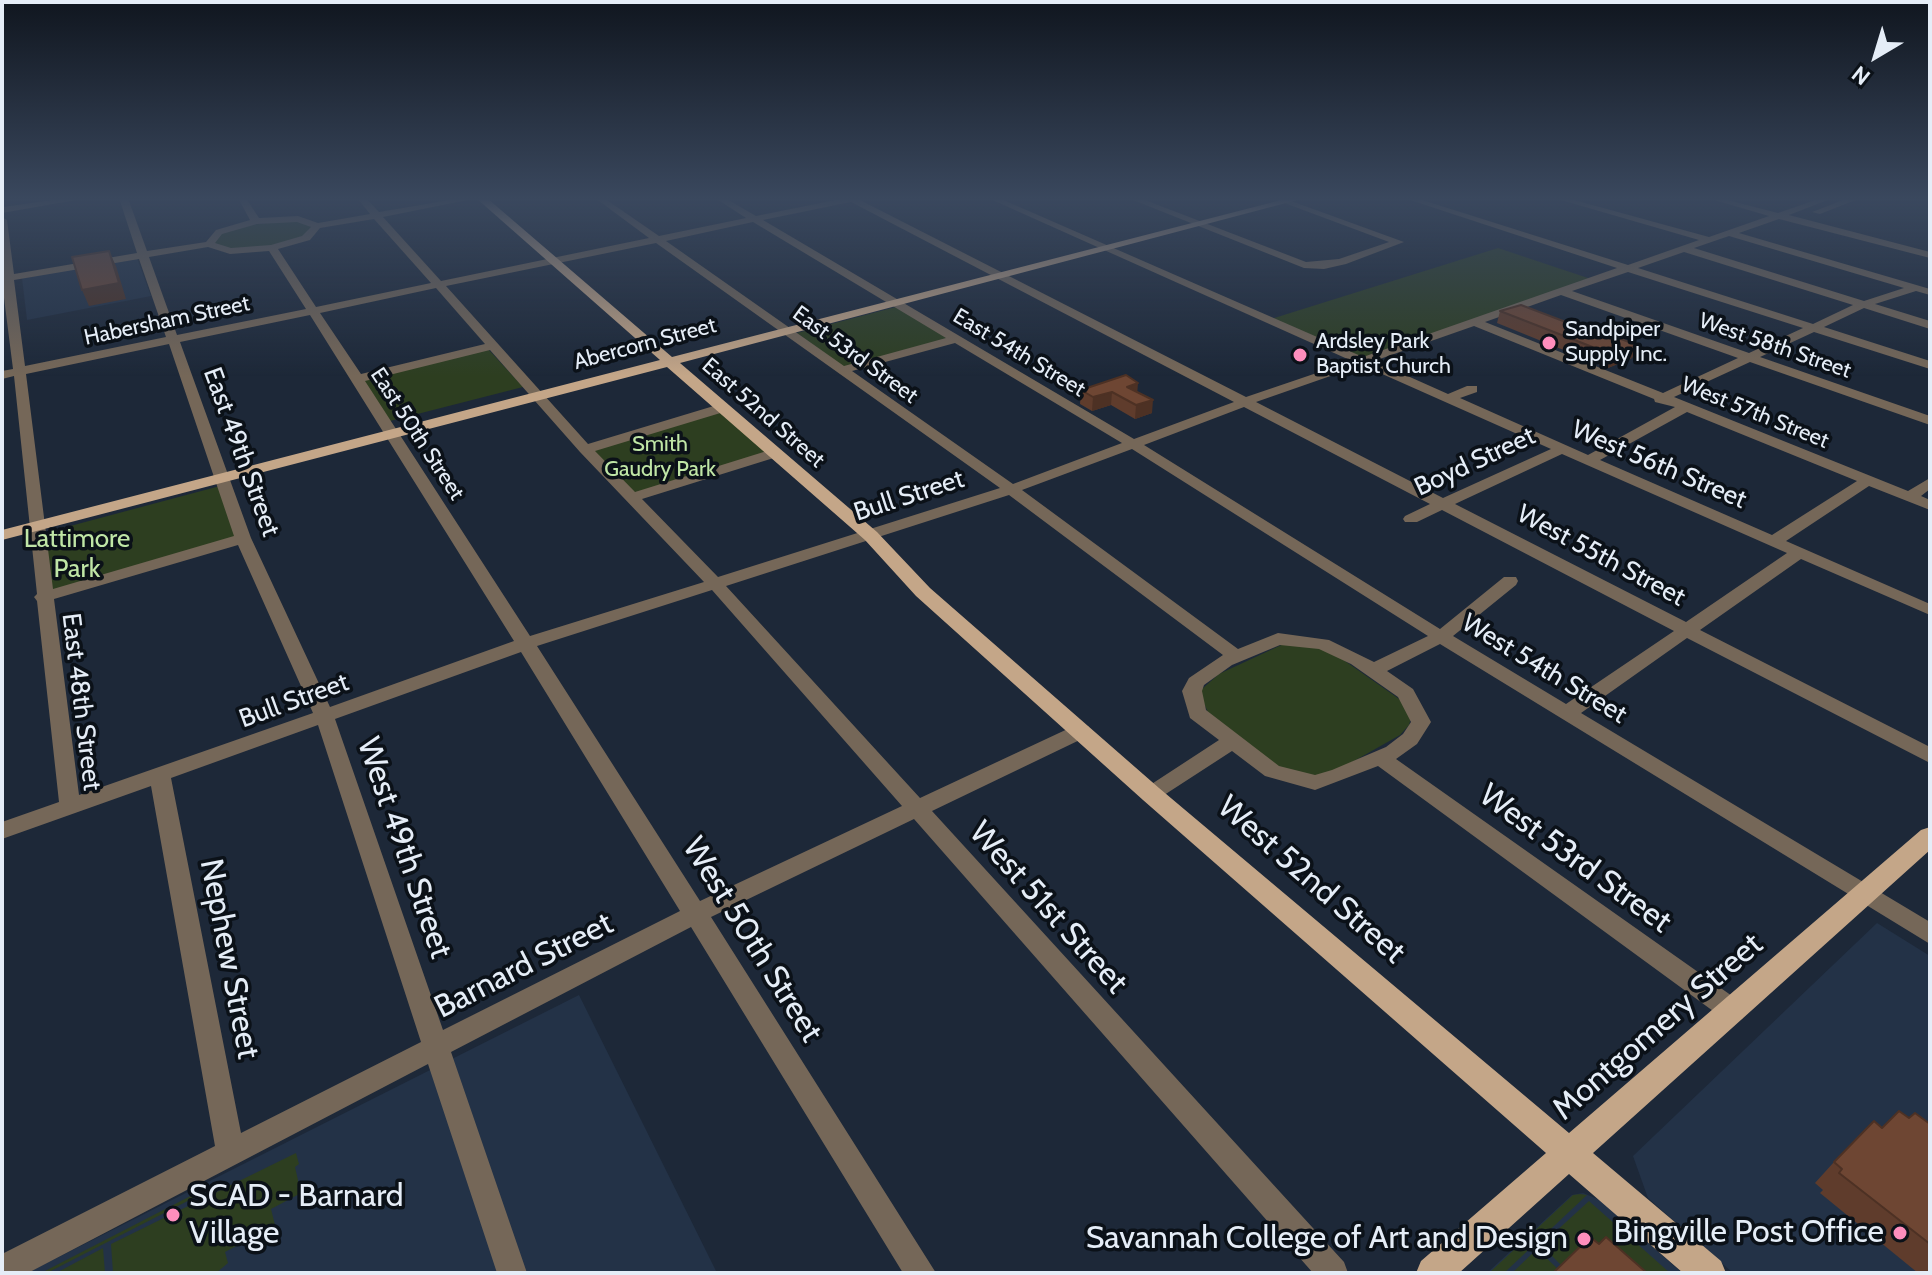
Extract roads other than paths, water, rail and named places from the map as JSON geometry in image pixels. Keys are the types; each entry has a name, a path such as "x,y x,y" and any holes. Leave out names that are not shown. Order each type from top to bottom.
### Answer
{"main road":[{"name":"East 52nd Street","path":"550,258 871,536"},
{"name":"Abercorn Street","path":"2,535 36,520 1049,258"},
{"name":"Abercorn Street","path":"2,523 36,520"},
{"name":"West 52nd Street","path":"871,536 923,592 1151,794 1709,1273"},
{"name":"Montgomery Street","path":"1433,1273 1930,836"}],"street":[{"name":"East 48th Street","path":"5,258 70,808"},
{"path":"6,279 129,258"},
{"name":"East 49th Street","path":"144,258 243,538 325,718"},
{"name":"East 50th Street","path":"278,258 525,644"},
{"name":"West 51st Street","path":"415,258 585,449 717,586 1333,1273"},
{"name":"Habersham Street","path":"2,375 570,258"},
{"name":"East 53rd Street","path":"683,258 1009,490"},
{"name":"East 54th Street","path":"819,258 1133,444"},
{"name":"West 55th Street","path":"966,258 1444,502 1930,756"},
{"name":"West 56th Street","path":"1127,258 1369,361 1561,449 1930,610"},
{"path":"1290,258 1312,266 1358,258"},
{"path":"1610,258 1635,265"},
{"path":"1612,258 1930,365"},
{"name":"Bull Street","path":"2,831 525,644 717,586 1009,490 1248,401 1477,323 1656,258"},
{"path":"1712,258 1930,325"},
{"path":"1812,258 1930,292"},
{"path":"1660,399 1752,359 1862,305 1915,288"},
{"name":"West 58th Street","path":"1563,292 1930,421"},
{"name":"West 57th Street","path":"1477,323 1930,505"},
{"path":"843,370 956,339"},
{"path":"356,379 492,346"},
{"path":"1450,398 1472,389"},
{"path":"585,449 722,408"},
{"path":"1589,460 1684,408"},
{"name":"West 54th Street","path":"1133,444 1566,714 1930,934"},
{"name":"Boyd Street","path":"1411,519 1561,449"},
{"path":"631,498 775,453"},
{"path":"1774,541 1867,481"},
{"path":"1909,497 1930,482"},
{"path":"1009,490 1235,655"},
{"path":"43,597 173,567 243,538"},
{"path":"1566,714 1689,632 1800,552"},
{"path":"1374,670 1441,637 1510,581"},
{"path":"1278,639 1304,640 1341,651 1374,670 1406,693 1421,722 1410,739 1381,758 1315,783 1272,771 1231,742 1197,713 1192,691 1196,682 1235,655 1278,639"},
{"name":"West 50th Street","path":"525,644 921,1273"},
{"name":"West 49th Street","path":"325,718 512,1273"},
{"name":"Barnard Street","path":"2,1270 436,1050 695,914 1081,731"},
{"path":"1151,794 1231,742"},
{"name":"West 53rd Street","path":"1381,758 1733,1011"},
{"name":"Nephew Street","path":"160,776 231,1154"}],"place":[{"name":"Sandpiper Supply Inc.","path":"1549,343"},
{"name":"Ardsley Park Baptist Church","path":"1300,355"},
{"name":"SCAD - Barnard Village","path":"173,1215"},
{"name":"Bingville Post Office","path":"1900,1233"},
{"name":"Savannah College of Art and Design","path":"1584,1239"}],"park label":[{"name":"Smith Gaudry Park","path":"660,458"},
{"name":"Lattimore Park","path":"77,554"}]}
